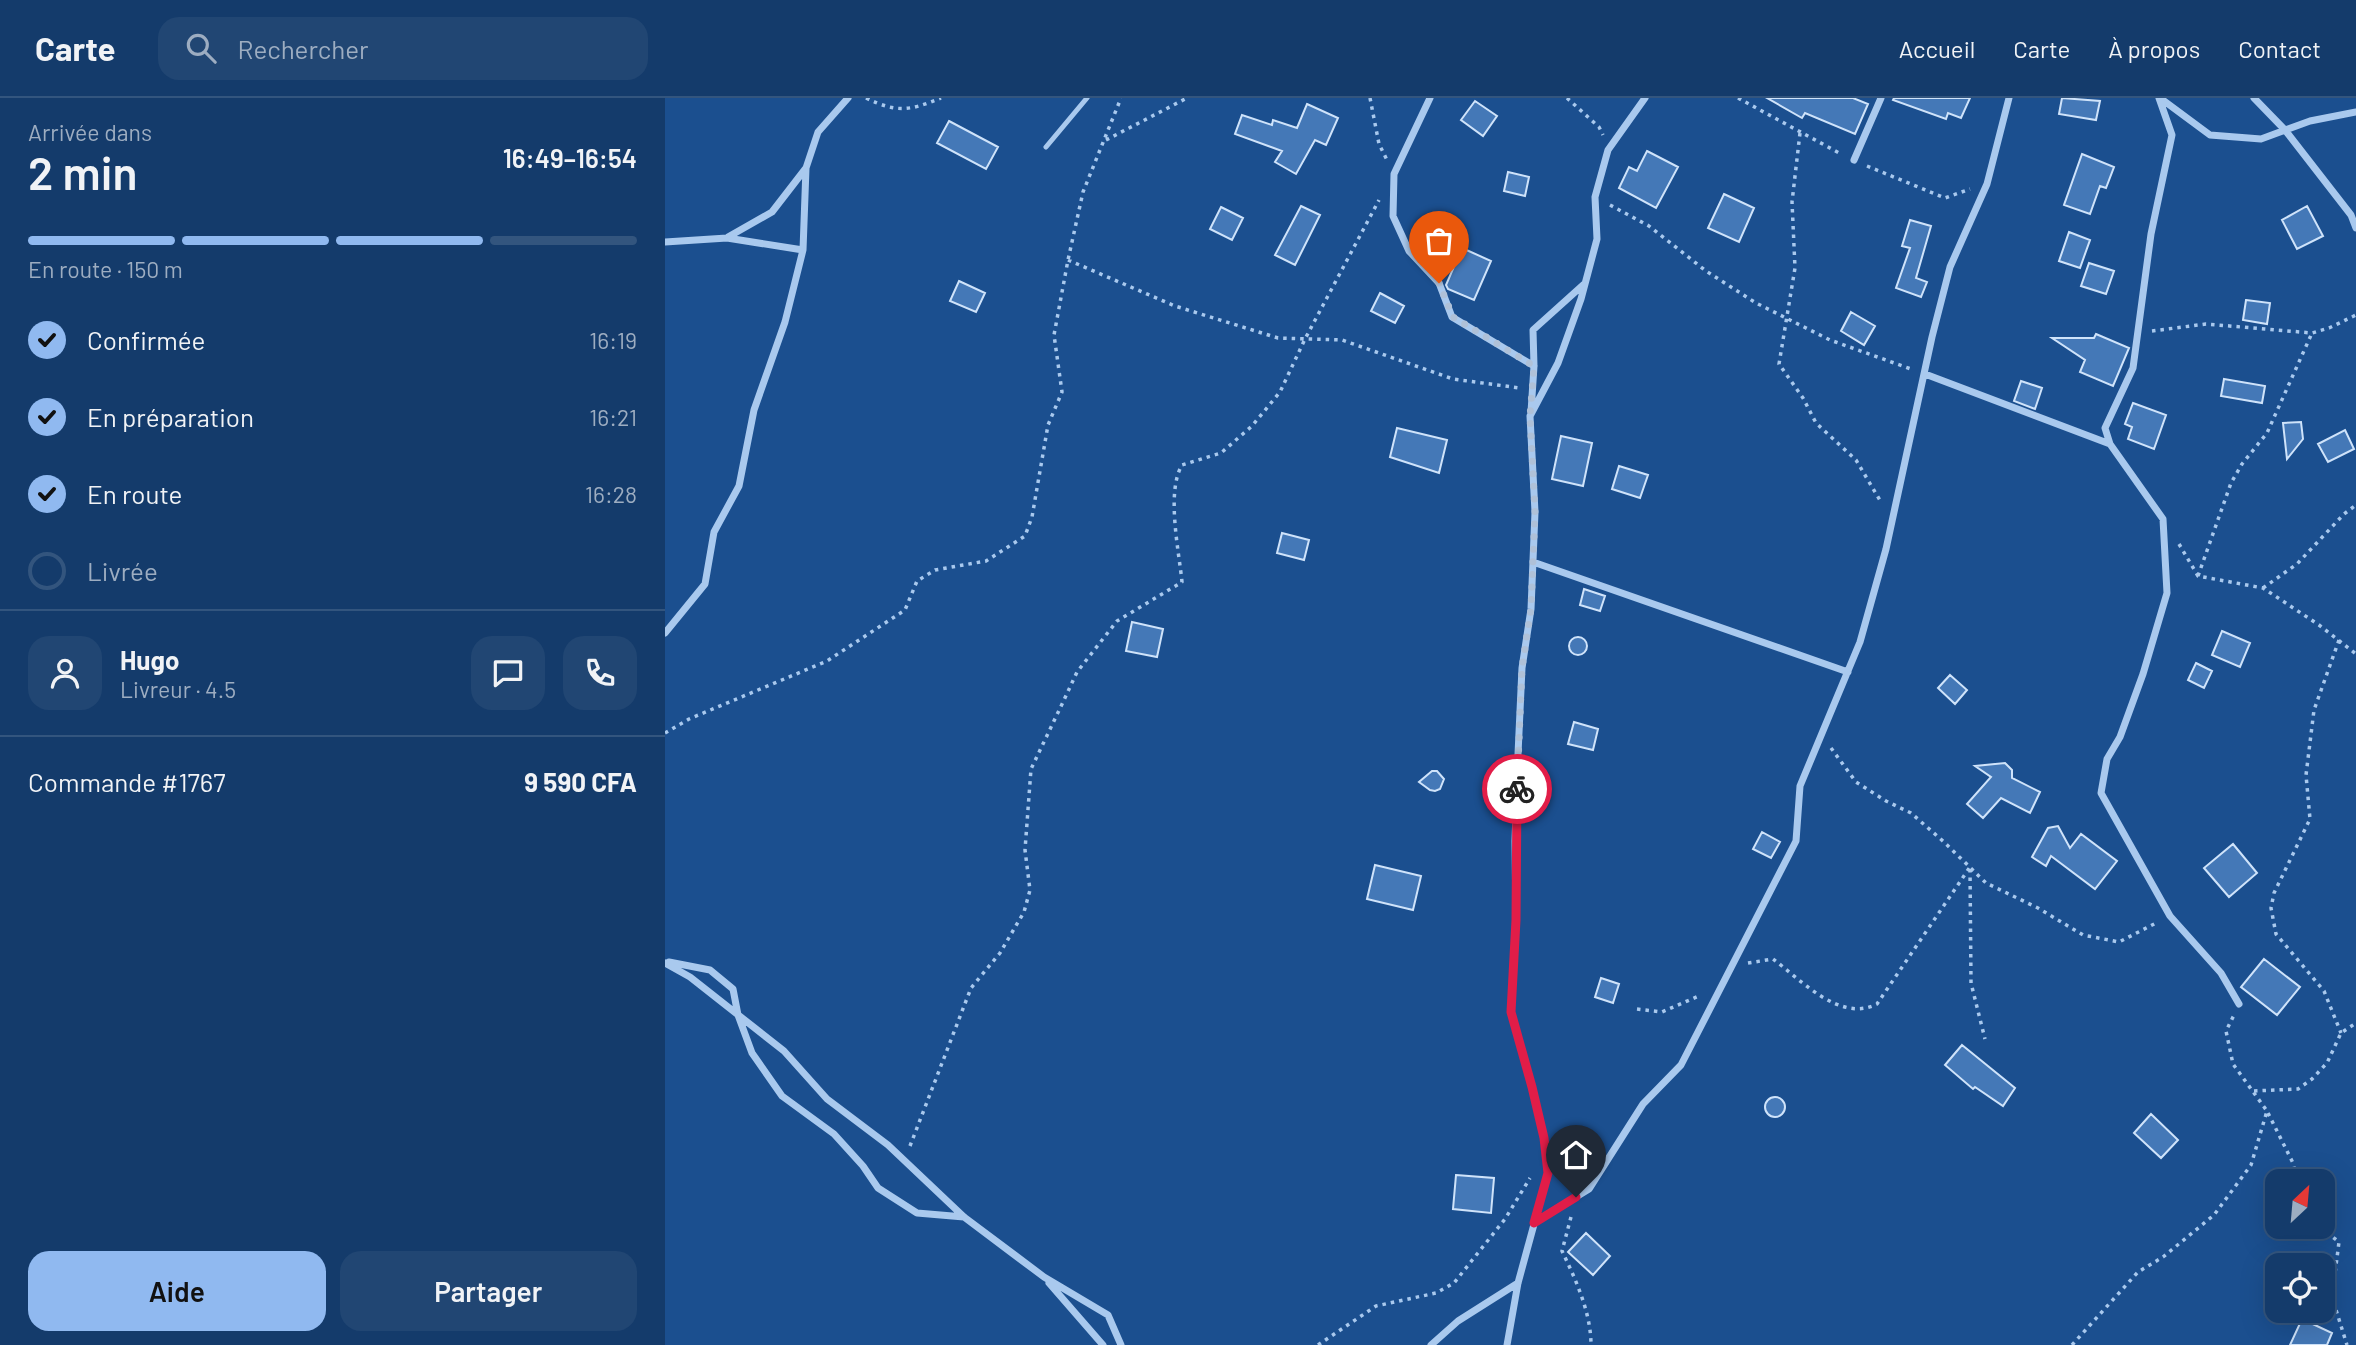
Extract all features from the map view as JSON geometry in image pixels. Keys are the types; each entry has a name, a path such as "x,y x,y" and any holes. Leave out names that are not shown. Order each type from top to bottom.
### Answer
{"street":[{"path":"665,634 705,584 715,532 739,486 754,410 785,321 803,250 806,168 818,132 848,98"},
{"path":"1430,98 1394,174 1393,216 1409,251 1439,283 1453,317 1534,366"},
{"path":"1530,416 1558,363 1585,284 1597,239 1595,197 1608,150 1645,98"},
{"path":"1854,160 1881,98"},
{"path":"1534,1223 1589,1189 1643,1104 1681,1065 1796,841 1800,786 1860,642 1893,518 1950,267 1987,184 2009,98"},
{"path":"2159,98 2210,135 2261,139 2356,112"},
{"path":"2159,98 2172,135 2151,234 2133,368 2105,428 2110,444 2163,519 2167,593 2143,674 2120,737 2107,759 2101,793 2170,916 2221,973 2239,1004"},
{"path":"2254,98 2285,130 2351,215 2356,228"},
{"path":"727,238 772,212 806,168"},
{"path":"665,242 727,238 803,250"},
{"path":"1507,1345 1518,1283 1548,1173 1544,1138 1511,1012 1522,668 1531,609 1535,512 1530,416 1534,366 1533,330 1585,284"},
{"path":"1925,374 2110,444"},
{"path":"1533,562 1848,672"},
{"path":"665,962 710,970 733,989 751,1053 782,1096 834,1134 879,1188 917,1213 964,1217"},
{"path":"665,962 690,977 784,1051 827,1099 888,1145 964,1217 1044,1278 1108,1315 1121,1345"},
{"path":"1044,1278 1103,1345"},
{"path":"1431,1345 1458,1321 1518,1283"}],"lane":[{"path":"1046,147 1087,98"}],"path":[{"path":"866,98 890,109 920,107 941,98"},
{"path":"665,733 689,719 828,661 905,610 917,580 935,570 986,561 1025,536 1032,516 1048,425 1062,392 1054,335 1068,260 1083,192 1121,98"},
{"path":"1104,141 1187,98"},
{"path":"904,1161 971,988 1000,953 1024,912 1030,890 1025,850 1031,769 1077,672 1117,621 1182,582 1175,511 1177,474 1182,465 1221,453 1252,426 1280,392 1305,339 1394,174 1379,144 1370,98"},
{"path":"1567,98 1599,127 1608,150"},
{"path":"1800,133 1792,202 1795,268 1779,364 1803,398 1816,423 1856,460 1893,518"},
{"path":"1595,197 1649,226 1706,271 1756,303 1830,340 1925,374"},
{"path":"1068,260 1175,306 1278,338 1342,340 1453,379 1532,390"},
{"path":"2139,333 2206,324 2312,333 2356,315"},
{"path":"2198,576 2231,483 2242,464 2267,433 2312,333"},
{"path":"2263,588 2297,564 2356,505"},
{"path":"2177,542 2198,576 2263,588 2356,654"},
{"path":"2339,640 2314,710 2306,775 2310,819 2274,893 2271,908 2276,934 2324,992 2341,1033"},
{"path":"1821,735 1856,782 1911,813 1986,883 2038,908 2083,935 2119,942 2170,916"},
{"path":"1732,966 1773,959 1832,1003 1865,1010 1877,1004 1970,866"},
{"path":"1970,866 1971,982 1985,1038"},
{"path":"1637,1009 1662,1012 1721,987"},
{"path":"2239,1004 2226,1031 2233,1064 2267,1111 2294,1169"},
{"path":"2254,1090 2298,1089 2327,1063 2341,1033 2356,1023"},
{"path":"2072,1345 2138,1272 2163,1257 2214,1215 2251,1165 2267,1111"},
{"path":"1544,1138 1574,1176 1576,1197 1562,1251 1575,1277 1591,1330 1591,1345"},
{"path":"1318,1345 1376,1306 1436,1293 1454,1283 1505,1219 1546,1154"},
{"path":"2335,1239 2339,1242 2332,1297 2347,1345"}],"building":[{"path":"1767,98 1853,98 1868,104 1855,134 1805,113 1802,118"},
{"path":"1970,98 1961,118 1948,113 1946,119 1893,100"},
{"path":"2062,98 2100,101 2096,120 2059,114"},
{"path":"1475,101 1497,116 1483,136 1461,120"},
{"path":"1307,104 1338,118 1326,145 1315,140 1296,174 1275,162 1282,151 1235,134 1242,115 1272,125 1273,120 1297,128"},
{"path":"949,121 998,147 986,169 937,143"},
{"path":"1647,151 1678,167 1656,208 1619,188 1629,167 1637,171"},
{"path":"2082,154 2114,167 2106,188 2100,186 2090,214 2064,205"},
{"path":"1508,172 1529,177 1525,196 1504,191"},
{"path":"1724,194 1754,208 1739,242 1708,228"},
{"path":"1301,206 1320,215 1295,265 1275,255"},
{"path":"2307,206 2323,236 2297,249 2282,220"},
{"path":"1221,207 1243,218 1232,240 1210,229"},
{"path":"1910,220 1931,226 1916,278 1927,282 1921,297 1896,288 1910,248 1902,246"},
{"path":"2069,232 2090,240 2080,268 2059,261"},
{"path":"1462,248 1491,261 1474,300 1448,289 1446,285"},
{"path":"2089,263 2114,271 2106,294 2081,286"},
{"path":"959,281 985,293 976,312 950,301"},
{"path":"1380,293 1404,306 1395,323 1371,311"},
{"path":"2246,300 2270,303 2267,324 2243,320"},
{"path":"1851,312 1875,326 1864,345 1841,331"},
{"path":"2096,334 2129,348 2113,386 2080,372 2085,360 2052,338 2094,338"},
{"path":"2224,379 2265,386 2262,403 2221,396"},
{"path":"2021,381 2042,388 2035,409 2014,401"},
{"path":"2133,403 2166,415 2154,449 2128,439 2132,427 2125,424"},
{"path":"2301,422 2303,439 2287,459 2283,423"},
{"path":"1397,428 1447,440 1439,473 1390,457"},
{"path":"2345,430 2354,449 2328,462 2318,444"},
{"path":"1561,436 1592,443 1583,486 1552,479"},
{"path":"1619,466 1648,475 1640,498 1612,489"},
{"path":"1282,533 1309,540 1304,560 1277,553"},
{"path":"1584,589 1605,596 1600,611 1580,605"},
{"path":"1132,622 1163,629 1157,657 1126,651"},
{"path":"2222,631 2250,643 2240,667 2212,655"},
{"path":"1578,637 1584,640 1587,646 1584,652 1578,655 1572,652 1569,646 1572,640"},
{"path":"2196,663 2212,671 2204,688 2188,680"},
{"path":"1950,675 1967,690 1955,704 1938,688"},
{"path":"1574,722 1598,729 1593,750 1568,744"},
{"path":"2005,763 2012,770 2012,778 2040,792 2030,813 2001,798 1983,818 1967,804 1991,777 1975,766"},
{"path":"1432,771 1437,771 1444,779 1440,789 1435,791 1419,782"},
{"path":"2058,826 2070,848 2081,834 2117,861 2095,889 2051,856 2046,866 2032,857 2048,828"},
{"path":"1762,832 1780,842 1771,858 1753,849"},
{"path":"2233,844 2257,873 2229,897 2204,868"},
{"path":"1375,865 1421,876 1413,910 1367,899"},
{"path":"2264,959 2300,987 2277,1015 2241,987"},
{"path":"1601,978 1619,984 1613,1003 1595,997"},
{"path":"1962,1045 2015,1088 2003,1106 1975,1087 1973,1089 1945,1065"},
{"path":"1775,1097 1782,1100 1785,1107 1782,1114 1775,1117 1768,1114 1765,1107 1768,1100"},
{"path":"2151,1114 2178,1140 2161,1158 2134,1133"},
{"path":"1456,1175 1494,1178 1491,1213 1453,1209"},
{"path":"1586,1233 1610,1256 1593,1275 1568,1252"},
{"path":"2300,1323 2311,1323 2332,1333 2327,1345 2290,1345"}],"way so far":[{"path":"1439,283 1453,317 1534,366 1530,416 1535,512 1531,609 1522,668 1517,789"}],"route":[{"path":"1517,789 1516,920 1511,1012 1544,1138 1548,1173 1534,1223 1576,1197"}]}
